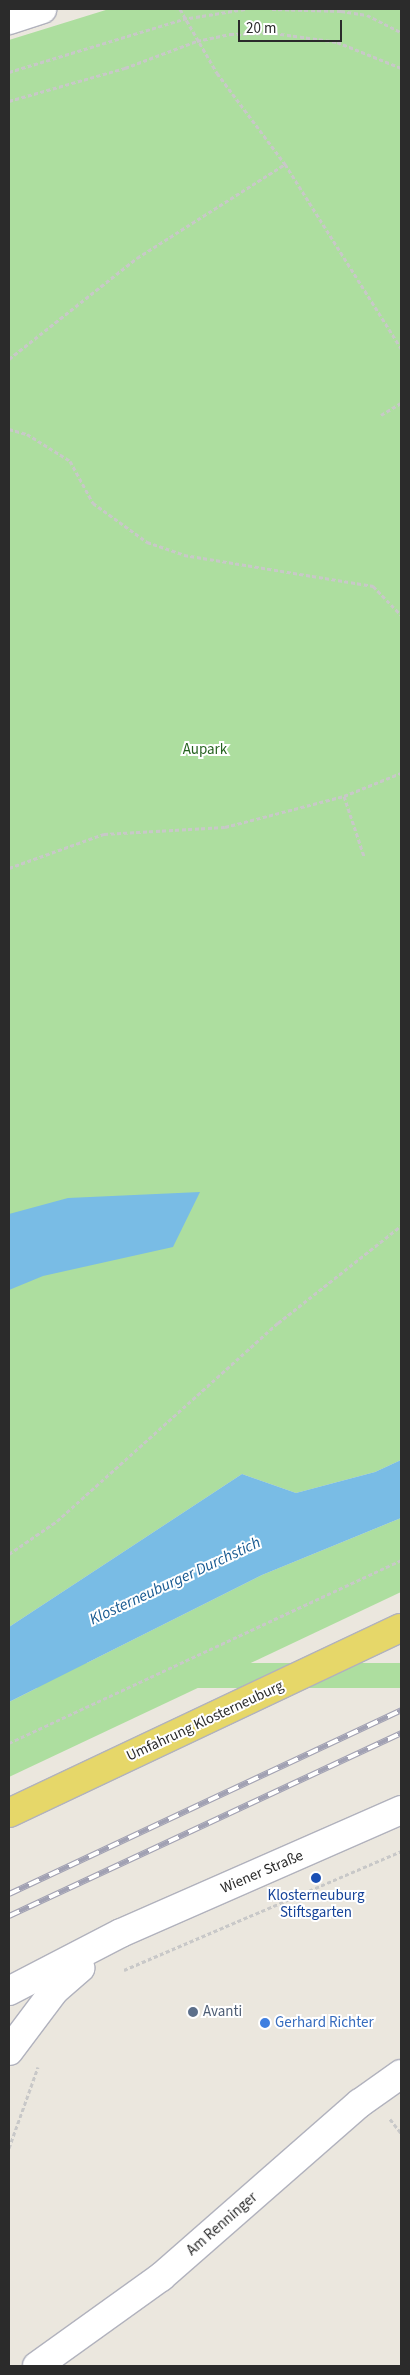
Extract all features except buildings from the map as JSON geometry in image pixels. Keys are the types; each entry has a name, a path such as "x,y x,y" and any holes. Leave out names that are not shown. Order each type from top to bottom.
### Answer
{"main road":[{"name":"Umfahrung Klosterneuburg","path":"9,1813 401,1628"}],"street":[{"path":"9,20 42,9"},
{"name":"Wiener Straße","path":"9,1991 121,1933 401,1810"},
{"name":"Wiener Straße","path":"9,2051 54,1991 121,1933"},
{"name":"Am Renninger","path":"37,2366 161,2277 360,2103 401,2074"}],"path":[{"path":"180,9 183,19 196,41 285,164 401,348"},
{"path":"9,72 183,19 245,9"},
{"path":"272,9 342,10 367,15 401,32"},
{"path":"9,101 125,68 196,41 230,34 274,33 337,42 401,68"},
{"path":"9,359 137,258 285,164"},
{"path":"381,414 401,403"},
{"path":"9,429 27,434 70,461 93,503 147,542 184,555 373,586 401,615"},
{"path":"9,868 104,834 225,827 344,796 401,773"},
{"path":"344,796 364,856"},
{"path":"9,1554 57,1521 278,1323 401,1226"},
{"path":"9,1744 401,1560"},
{"path":"117,1973 401,1851"},
{"path":"9,2148 39,2061"}],"green space":[{"name":"Aupark","path":"109,9 401,9 401,1460 375,1472 296,1493 242,1474 9,1627 9,40"},
{"path":"401,1518 401,1592 9,1777 9,1702 262,1575"},
{"path":"9,1663 401,1663 401,1688 9,1688"}],"water":[{"path":"200,1192 173,1247 43,1276 9,1290 9,1214 68,1198"},
{"name":"Klosterneuburger Durchstich","path":"401,1460 401,1518 262,1575 9,1702 9,1627 242,1474 296,1493 375,1472"}],"railway":[{"path":"9,1894 401,1710"},
{"path":"9,1916 401,1733"}],"place":[{"name":"Klosterneuburg Stiftsgarten","path":"316,1878"},
{"name":"Avanti","path":"193,2012"},
{"name":"Gerhard Richter","path":"265,2023"}]}
